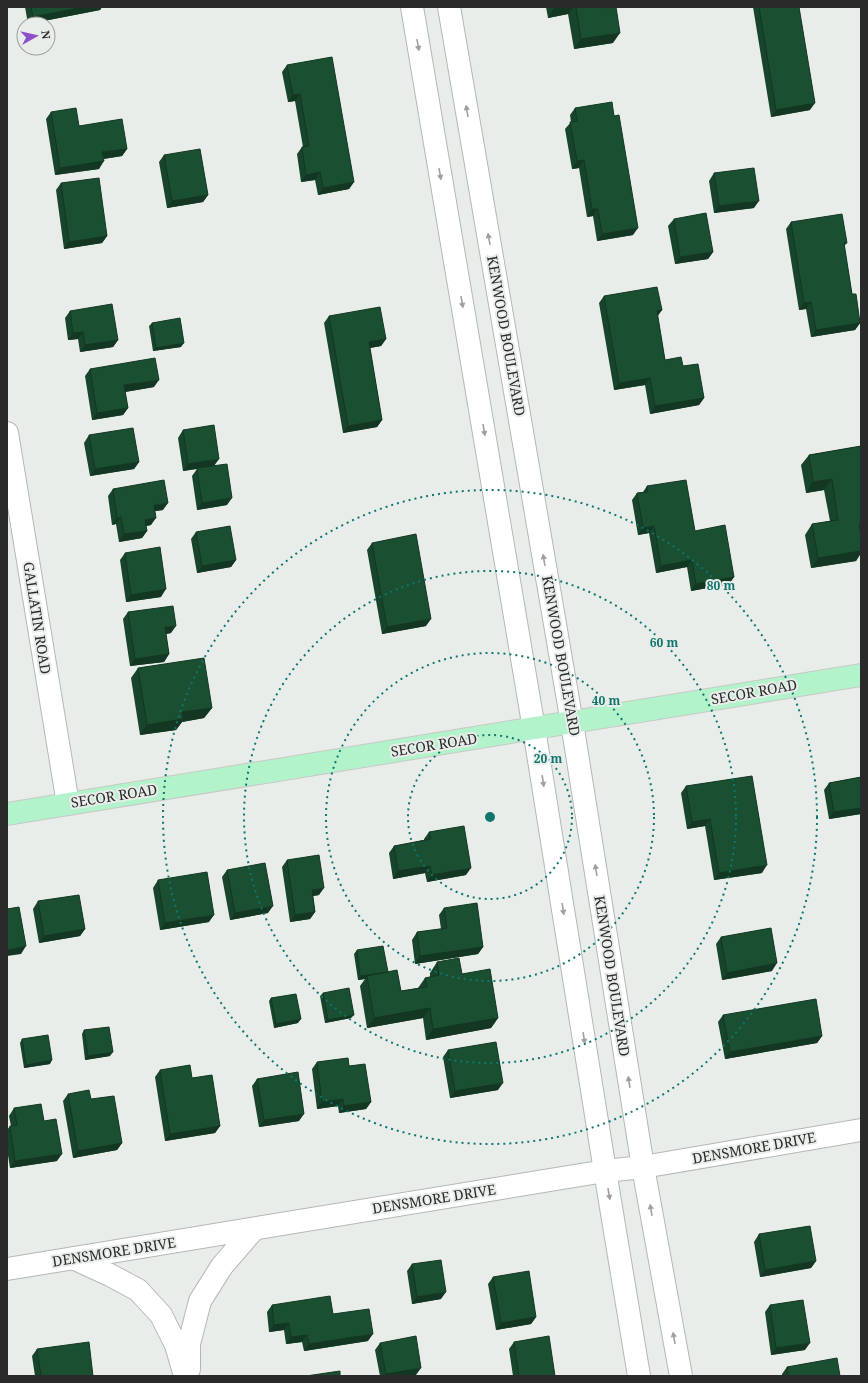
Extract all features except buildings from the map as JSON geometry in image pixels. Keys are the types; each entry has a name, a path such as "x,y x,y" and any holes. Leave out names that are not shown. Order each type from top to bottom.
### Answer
{"main road":[{"name":"SECOR ROAD","path":"7,814 572,723 861,674"}],"street":[{"path":"412,7 534,729 639,1376"},
{"name":"KENWOOD BOULEVARD","path":"449,7 572,723 643,1167 681,1376"},
{"name":"GALLATIN ROAD","path":"7,433 68,804"},
{"name":"DENSMORE DRIVE","path":"7,1269 605,1171 643,1167 861,1130"},
{"path":"190,1376 189,1344 200,1301 222,1266 254,1229"},
{"path":"73,1258 138,1290 160,1315 176,1345 185,1376"}]}
